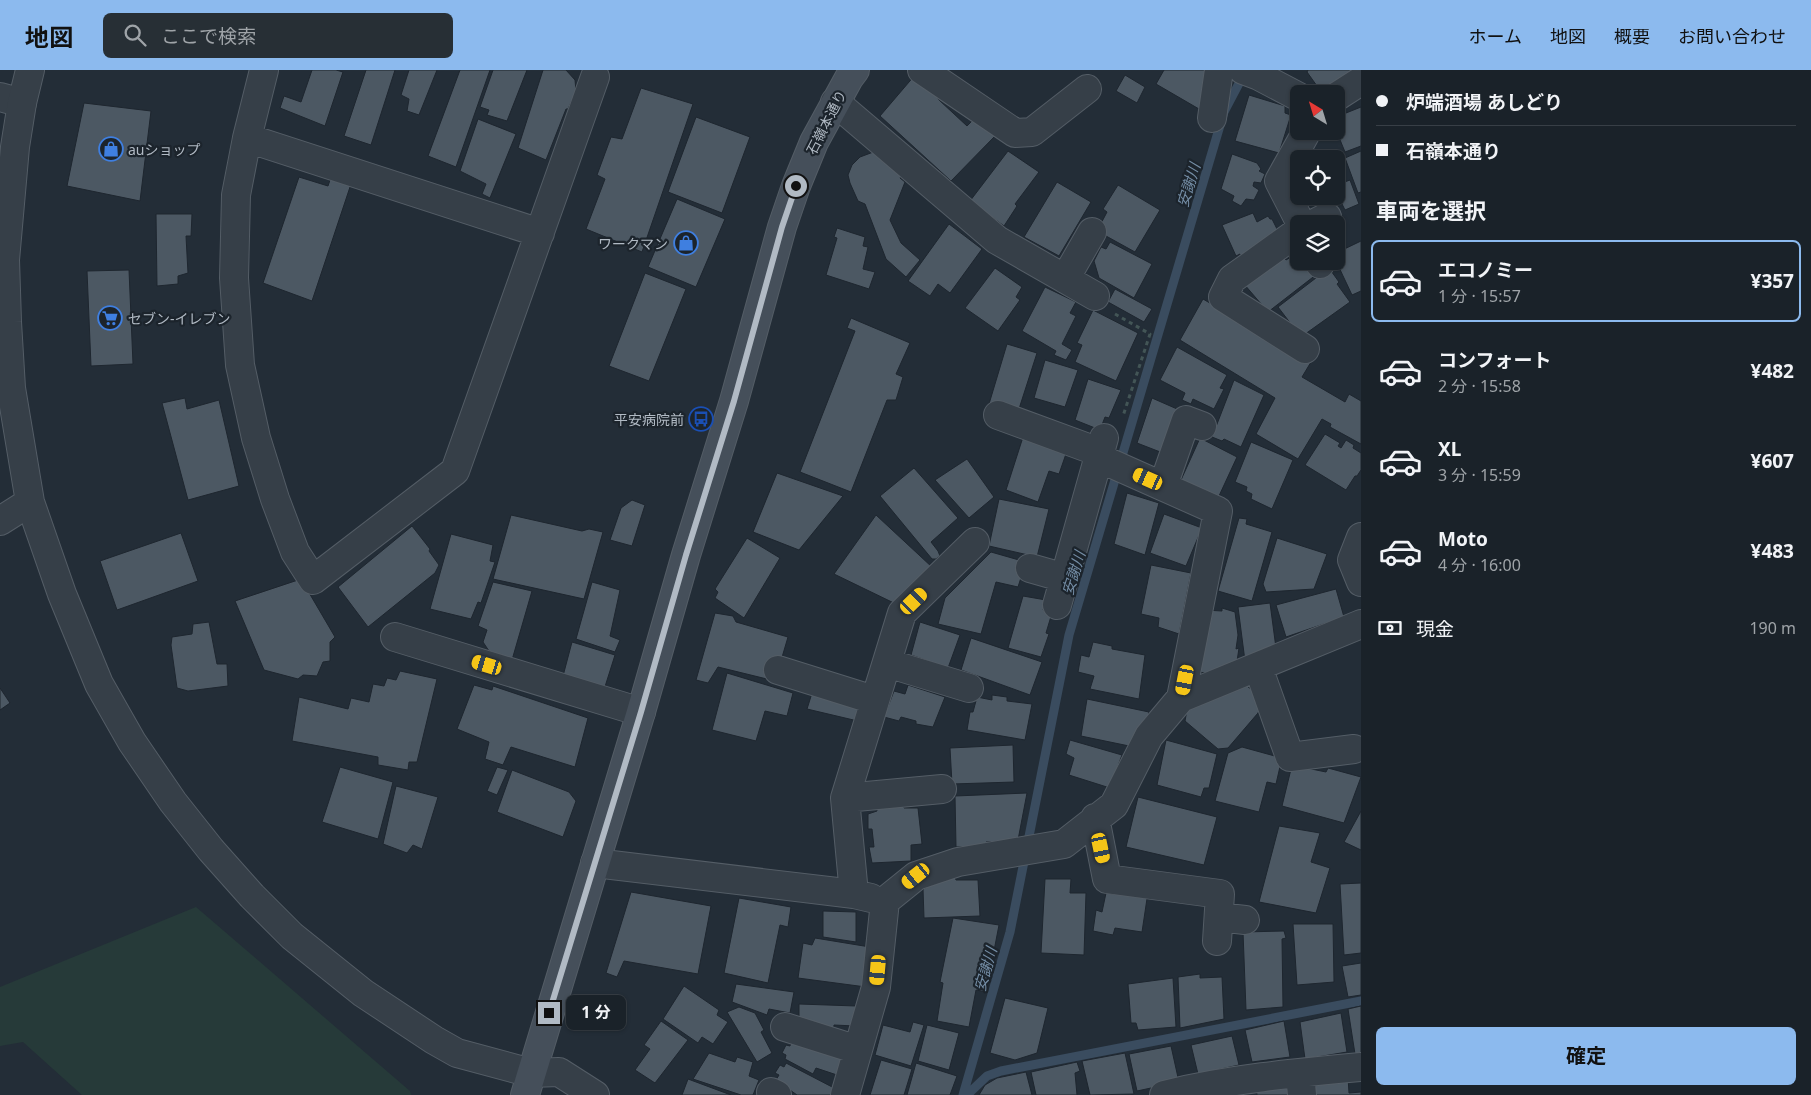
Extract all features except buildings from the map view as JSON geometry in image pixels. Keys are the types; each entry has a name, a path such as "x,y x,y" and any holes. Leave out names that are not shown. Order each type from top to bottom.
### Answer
{"main road":[{"name":"石嶺本通り","path":"528,1084 734,401 782,227 814,142 855,70"}],"street":[{"path":"30,70 11,100 11,183 6,269 7,322 12,388 30,502 62,594 99,684 132,742 173,802 211,850 252,896 292,936 363,993 457,1053 528,1084 559,1072 595,1095"},
{"path":"264,70 247,138 236,195 234,278 240,365 256,438 275,500 295,552 313,580 455,471 596,72"},
{"path":"922,70 1015,133 1032,132 1087,89"},
{"path":"1212,118 1219,70"},
{"path":"1251,73 1290,92"},
{"path":"1345,91 1361,81"},
{"path":"836,102 997,240 1095,296"},
{"path":"247,138 540,233"},
{"path":"1296,215 1279,181 1302,140"},
{"path":"1065,279 1092,232"},
{"path":"1290,238 1232,279 1223,297 1305,349"},
{"path":"998,415 1104,451 1133,472 1218,511 1181,698"},
{"path":"1162,486 1186,420 1202,426"},
{"path":"1058,606 1104,451"},
{"path":"0,521 30,502"},
{"path":"1361,537 1352,560 1361,582"},
{"path":"854,894 845,798 902,613 974,542"},
{"path":"1030,568 1065,578"},
{"path":"845,1095 876,987 884,901 916,876 958,862 1064,844 1114,805 1149,736 1181,698 1361,624"},
{"path":"395,637 641,712"},
{"path":"888,663 969,688"},
{"path":"1258,667 1290,757 1354,749"},
{"path":"778,670 874,700"},
{"path":"845,798 942,789"},
{"path":"1095,818 1107,879 1220,894 1227,926"},
{"path":"595,863 854,894 884,901"},
{"path":"785,1027 858,1050"},
{"path":"1164,1095 1200,1086 1301,1084 1361,1067"}],"path":[{"path":"1095,296 1100,305 1150,334 1119,428 1104,451"}],"green space":[{"path":"196,907 410,1091 411,1095 82,1095 23,1042 0,1046 0,987"}],"waterway":[{"name":"安謝川","path":"963,1095 1010,932 1069,635 1224,112 1245,72"},
{"path":"967,1095 987,1076 1001,1071 1361,1001"}],"place":[{"name":"auショップ","path":"111,149"},
{"name":"ワークマン","path":"686,243"},
{"name":"セブン-イレブン","path":"110,318"},
{"name":"平安病院前","path":"701,419"}],"route":[{"path":"549,1013 734,401 782,227 796,186"}]}
